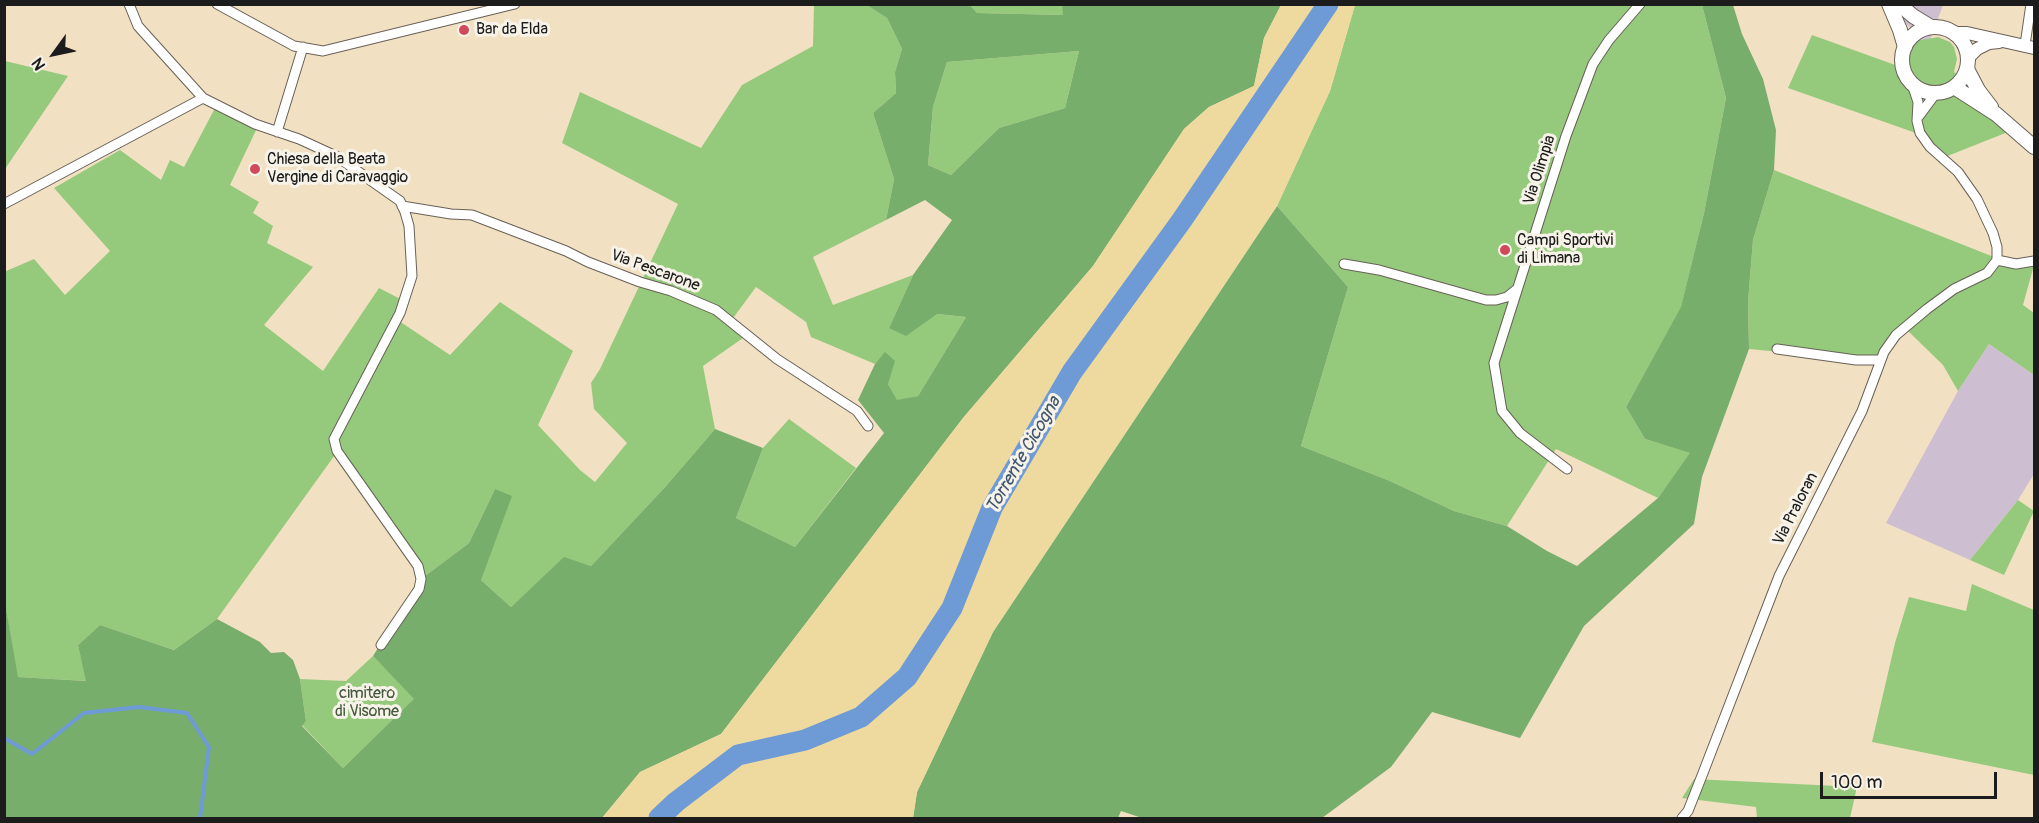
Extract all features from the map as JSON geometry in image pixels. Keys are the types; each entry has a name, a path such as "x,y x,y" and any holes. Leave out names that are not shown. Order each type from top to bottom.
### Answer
{"main road":[{"path":"1888,4 1898,23 1905,47"},
{"path":"1899,4 1913,16 1932,27"},
{"path":"1968,63 1962,79 1954,87 1936,93 1923,91 1912,84 1906,76 1902,56 1911,37 1920,30 1940,27 1955,33 1966,48 1968,63 1978,90 1996,114"},
{"path":"1954,87 1996,114 2034,147"}],"street":[{"path":"129,4 138,26 203,98 255,124 336,156 400,201 402,206 409,226 412,276 400,313 334,440 337,451 418,566 419,589 381,645"},
{"path":"217,4 294,46 323,51 515,4"},
{"name":"Via Olimpia","path":"1567,468 1520,433 1502,411 1494,363 1566,136 1593,64 1609,40 1640,4"},
{"path":"1955,33 1967,33 2030,47 2031,4"},
{"path":"1968,63 1977,49 1989,44 2004,42"},
{"path":"282,134 303,47"},
{"path":"1912,84 1918,102 1917,121 1920,133 1926,143 1952,167 1977,199 1993,233 1998,252 1997,260 2016,264 2034,261"},
{"path":"1917,121 1924,107 1936,93"},
{"path":"4,204 203,98"},
{"name":"Via Pescarone","path":"402,206 472,215 716,310 777,359 856,411 867,426"},
{"name":"Via Praloran","path":"1682,819 1688,811 1779,576 1862,411 1879,360 1896,335 1954,289 1987,273 1997,260"},
{"path":"1344,264 1378,270 1486,300 1507,297 1516,289"},
{"path":"1777,349 1856,360 1879,360"}],"shaded area":[{"path":"1883,5 1943,5 1928,46 1911,28"},
{"path":"1989,344 2034,375 2034,474 2018,500 1970,560 1886,523 1958,391"}],"green space":[{"path":"867,4 887,18 902,49 895,72 896,93 873,113 894,179 886,220 813,257 833,305 913,275 889,328 937,314 966,317 918,396 897,401 888,384 885,353 875,364 811,337 806,322 756,287 728,325 743,338 703,366 715,429 666,486 591,566 564,558 511,607 481,580 495,489 469,543 421,579 337,452 217,619 174,650 100,625 78,645 87,681 17,677 4,597 4,272 34,259 65,295 110,251 54,188 120,150 161,180 170,160 184,167 215,108 258,126 230,185 259,202 253,213 273,226 267,243 313,267 264,325 323,371 379,288 408,303 399,321 450,355 500,302 573,351 538,425 580,470 595,482 627,443 594,409 591,383 600,369 678,204 562,143 580,92 701,148 742,85 813,46 814,5"},
{"path":"867,5 970,5 977,13 1063,15 1062,5 1281,5 1264,38 1254,86 1209,107 1184,129 1093,266 963,418 721,734 640,772 602,818 5,818 4,597 18,677 86,681 78,645 100,625 174,650 217,619 260,642 271,653 284,652 293,660 300,679 306,721 302,726 343,768 414,699 373,656 421,579 469,543 495,489 512,496 481,580 511,607 564,557 591,566 666,486 715,429 763,448 736,518 795,547 884,433 858,400 875,364 885,352 895,361 888,384 897,400 918,396 966,317 937,314 906,336 889,328 913,275 952,220 925,200 886,220 894,179 873,113 896,93 895,72 902,49 887,18","holes":["1079,51 1065,108 999,128 951,175 928,165 933,107 947,62"]},
{"path":"970,5 1062,5 1064,15 977,13"},
{"name":"Campi Sportivi di Limana","path":"1355,5 1702,5 1726,98 1704,213 1681,308 1626,407 1645,439 1691,453 1658,498 1556,449 1507,526 1454,511 1390,481 1301,446 1348,287 1277,206 1330,91"},
{"path":"1702,5 1733,5 1742,34 1763,79 1776,130 1774,170 1753,240 1748,302 1749,349 1702,477 1694,524 1584,626 1520,738 1432,712 1391,767 1322,818 1142,818 1121,811 1118,818 913,818 917,792 993,632 1277,206 1348,287 1301,446 1390,481 1454,511 1507,526 1547,551 1577,566 1658,498 1690,453 1645,439 1626,407 1681,307 1704,213 1726,98"},
{"path":"1911,28 1922,40 1938,37 1950,42 1957,59 1954,72 2018,128 1945,157 1913,132 1788,88 1812,35 1898,66"},
{"path":"1079,51 1065,108 999,128 951,175 928,165 933,107 947,62"},
{"path":"4,61 68,76 5,169"},
{"path":"1774,170 1999,259 2034,265 2023,305 2034,313 2034,375 1989,344 1958,391 1943,365 1907,330 1889,348 1883,362 1749,349 1748,302 1753,240"},
{"path":"789,419 856,468 795,547 736,518 763,448"},
{"path":"2018,500 2034,511 2004,575 1970,560"},
{"path":"1972,584 2034,610 2034,775 1872,742 1895,643 1909,597 1966,611"},
{"name":"cimitero di Visome","path":"373,656 415,699 343,768 302,725 306,721 300,679 346,681"},
{"path":"1694,779 1857,787 1850,818 1757,818 1756,807 1682,798"}],"sand":[{"path":"1281,5 1355,5 1330,91 1277,206 993,632 917,792 913,818 602,818 640,772 721,734 963,418 1093,266 1184,129 1209,107 1254,86 1264,38"}],"waterway":[{"name":"Torrente Cicogna","path":"659,818 676,802 738,755 805,740 861,717 907,677 952,608 992,508 1072,372 1182,220 1328,4"},
{"path":"4,738 32,754 84,713 139,707 187,713 209,747 200,818"}],"place":[{"name":"Bar da Elda","path":"464,30"},
{"name":"Chiesa della Beata Vergine di Caravaggio","path":"255,169"},
{"name":"Campi Sportivi di Limana","path":"1505,250"}]}
